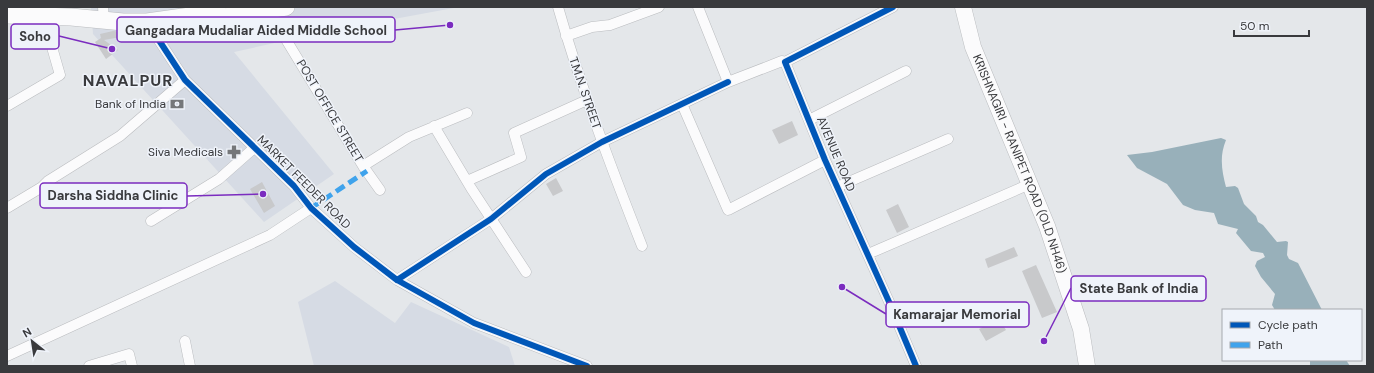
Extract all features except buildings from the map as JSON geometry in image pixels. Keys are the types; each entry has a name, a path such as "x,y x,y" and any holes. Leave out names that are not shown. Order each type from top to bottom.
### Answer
{"highway":[{"path":"7,15 43,16 103,14 123,22 147,22 214,9 225,17 286,7"}],"main road":[{"name":"KRISHNAGIRI - RANIPET ROAD (OLD NH46)","path":"963,7 973,47 1048,226 1082,329 1085,363"}],"street":[{"name":"T.M.N. STREET","path":"558,7 587,100 642,246"},
{"path":"566,36 592,27 610,25 659,7"},
{"path":"698,7 728,82"},
{"path":"397,280 491,219 546,174 602,142 728,82 782,61 785,62 893,7"},
{"name":"POST OFFICE STREET","path":"268,10 363,166 380,190"},
{"path":"7,106 60,75 43,16"},
{"name":"MARKET FEEDER ROAD","path":"147,22 185,80 294,186 311,208 354,247 397,280 474,323 587,366"},
{"name":"AVENUE ROAD","path":"785,62 825,160 868,254 916,366"},
{"path":"809,120 906,71"},
{"path":"7,208 120,136 185,80"},
{"path":"466,181 521,157 514,133 587,100"},
{"path":"682,104 728,210 825,160"},
{"path":"363,166 409,137 467,113"},
{"path":"434,126 466,181 526,272"},
{"path":"837,187 948,139"},
{"path":"151,221 219,180 254,148"},
{"path":"868,254 1030,184"},
{"path":"7,356 270,235 311,208"},
{"path":"185,342 190,366"},
{"path":"89,366 129,354 132,366"}],"shaded area":[{"path":"91,7 459,7 329,31 234,52 334,174 264,222 93,34"},
{"path":"335,281 395,323 411,302 509,347 515,366 314,366 298,302"}],"water":[{"path":"1221,138 1226,140 1222,152 1222,170 1226,187 1235,186 1238,188 1244,204 1256,216 1258,222 1263,225 1277,242 1288,242 1287,255 1289,259 1298,263 1321,309 1274,309 1272,305 1275,294 1261,277 1255,266 1257,261 1265,257 1263,253 1251,251 1236,233 1238,229 1218,224 1214,213 1195,210 1183,205 1167,184 1137,168 1127,155 1152,152"},
{"path":"1310,361 1347,361 1350,366 1310,366"}],"marked path":[{"path":"311,208 367,171"}],"cycle path":[{"path":"893,7 785,62 825,160 890,304 916,366"},
{"path":"147,22 185,80 294,186 311,208 354,247 397,280 474,323 587,366"},
{"path":"397,280 491,219 546,174 602,142 728,82"}],"place":[{"name":"Gangadara Mudaliar Aided Middle School","path":"450,25"},
{"name":"Soho","path":"112,49"},
{"name":"Bank of India","path":"177,104"},
{"name":"Siva Medicals","path":"234,152"},
{"name":"Darsha Siddha Clinic","path":"263,194"},
{"name":"Kamarajar Memorial","path":"842,287"},
{"name":"State Bank of India","path":"1044,341"}],"district":[{"name":"NAVALPUR","path":"128,80"}]}
